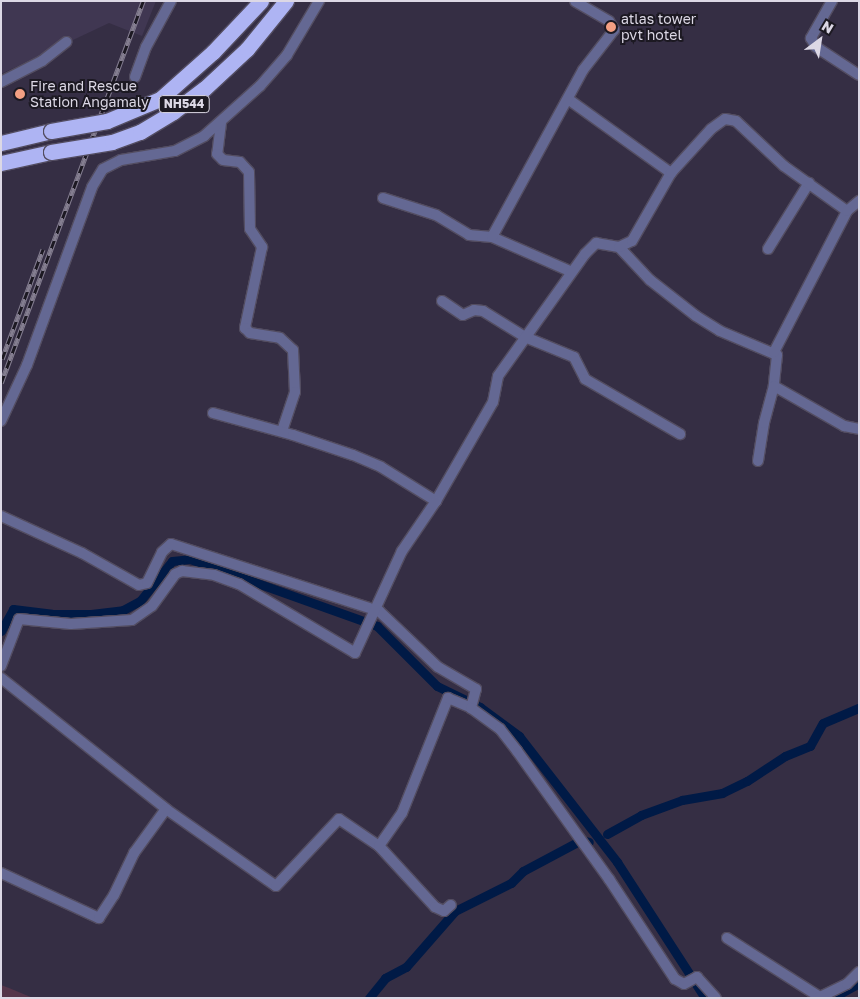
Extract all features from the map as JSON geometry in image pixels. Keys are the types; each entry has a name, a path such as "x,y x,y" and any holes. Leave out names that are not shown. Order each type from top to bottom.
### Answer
{"highway":[{"name":"NH544","path":"1,143 107,121 160,99 220,46 261,1"},
{"name":"NH544","path":"1,163 51,152 112,142 140,132 173,112 204,89 247,49 286,1"}],"street":[{"path":"135,78 146,47 171,1"},
{"path":"1,421 27,365 92,187 103,169 121,160 190,145 221,123 287,55 319,1"},
{"path":"492,237 588,62 614,30 609,21 575,1"},
{"path":"832,1 810,38 816,47 859,75"},
{"path":"1,82 42,61 66,42"},
{"path":"568,99 670,173"},
{"path":"1,666 19,619 71,624 132,620 152,606 175,574 182,571 214,575 240,584 355,653 402,551 436,501 493,402 498,376 525,336 596,243 619,246 632,241 670,173 711,129 725,120 736,122 784,166 809,182 846,211"},
{"path":"221,123 217,154 223,160 240,162 249,172 250,229 262,247 245,328 250,333 280,338 293,350 295,392 282,431"},
{"path":"768,249 809,182"},
{"path":"383,198 436,215 476,238 492,237 572,272"},
{"path":"774,352 846,211 859,201"},
{"path":"619,246 650,280 696,316 720,331 774,352 778,360 774,386 764,423 758,462"},
{"path":"442,301 463,315 474,310 483,311 525,336 574,357 585,379 680,434"},
{"path":"774,386 844,426 859,429"},
{"path":"213,413 282,431 381,468 436,501"},
{"path":"1,516 82,553 139,585 148,583 162,552 171,544 375,611 395,624 438,667 476,689 472,702"},
{"path":"1,678 166,809 276,886 339,819 379,846 435,907 444,911 450,905"},
{"path":"379,846 402,813 448,698 472,702 500,730 586,846 675,979 686,984 696,978 716,998"},
{"path":"1,873 99,918 114,896 134,853 166,809"},
{"path":"727,938 819,997 847,984 859,972"}],"shaded area":[{"path":"1,1 156,1 142,36 109,23 1,74"},
{"path":"1,985 9,988 33,998 1,998"}],"waterway":[{"path":"1,631 13,609 52,614 91,614 123,610 140,601 172,561 190,559 377,626 437,686 480,707 519,736 617,862 705,998"},
{"path":"607,834 641,815 682,800 722,793 747,781 785,756 810,746 823,723 859,708"},
{"path":"369,998 385,978 406,967 455,911 511,883 523,871 581,840 589,842"},
{"path":"832,998 859,983"}],"railway":[{"path":"1,383 143,1"},
{"path":"2,359 43,249"}],"place":[{"name":"atlas tower pvt hotel","path":"611,27"},
{"name":"Fire and Rescue Station Angamaly","path":"20,94"}]}
